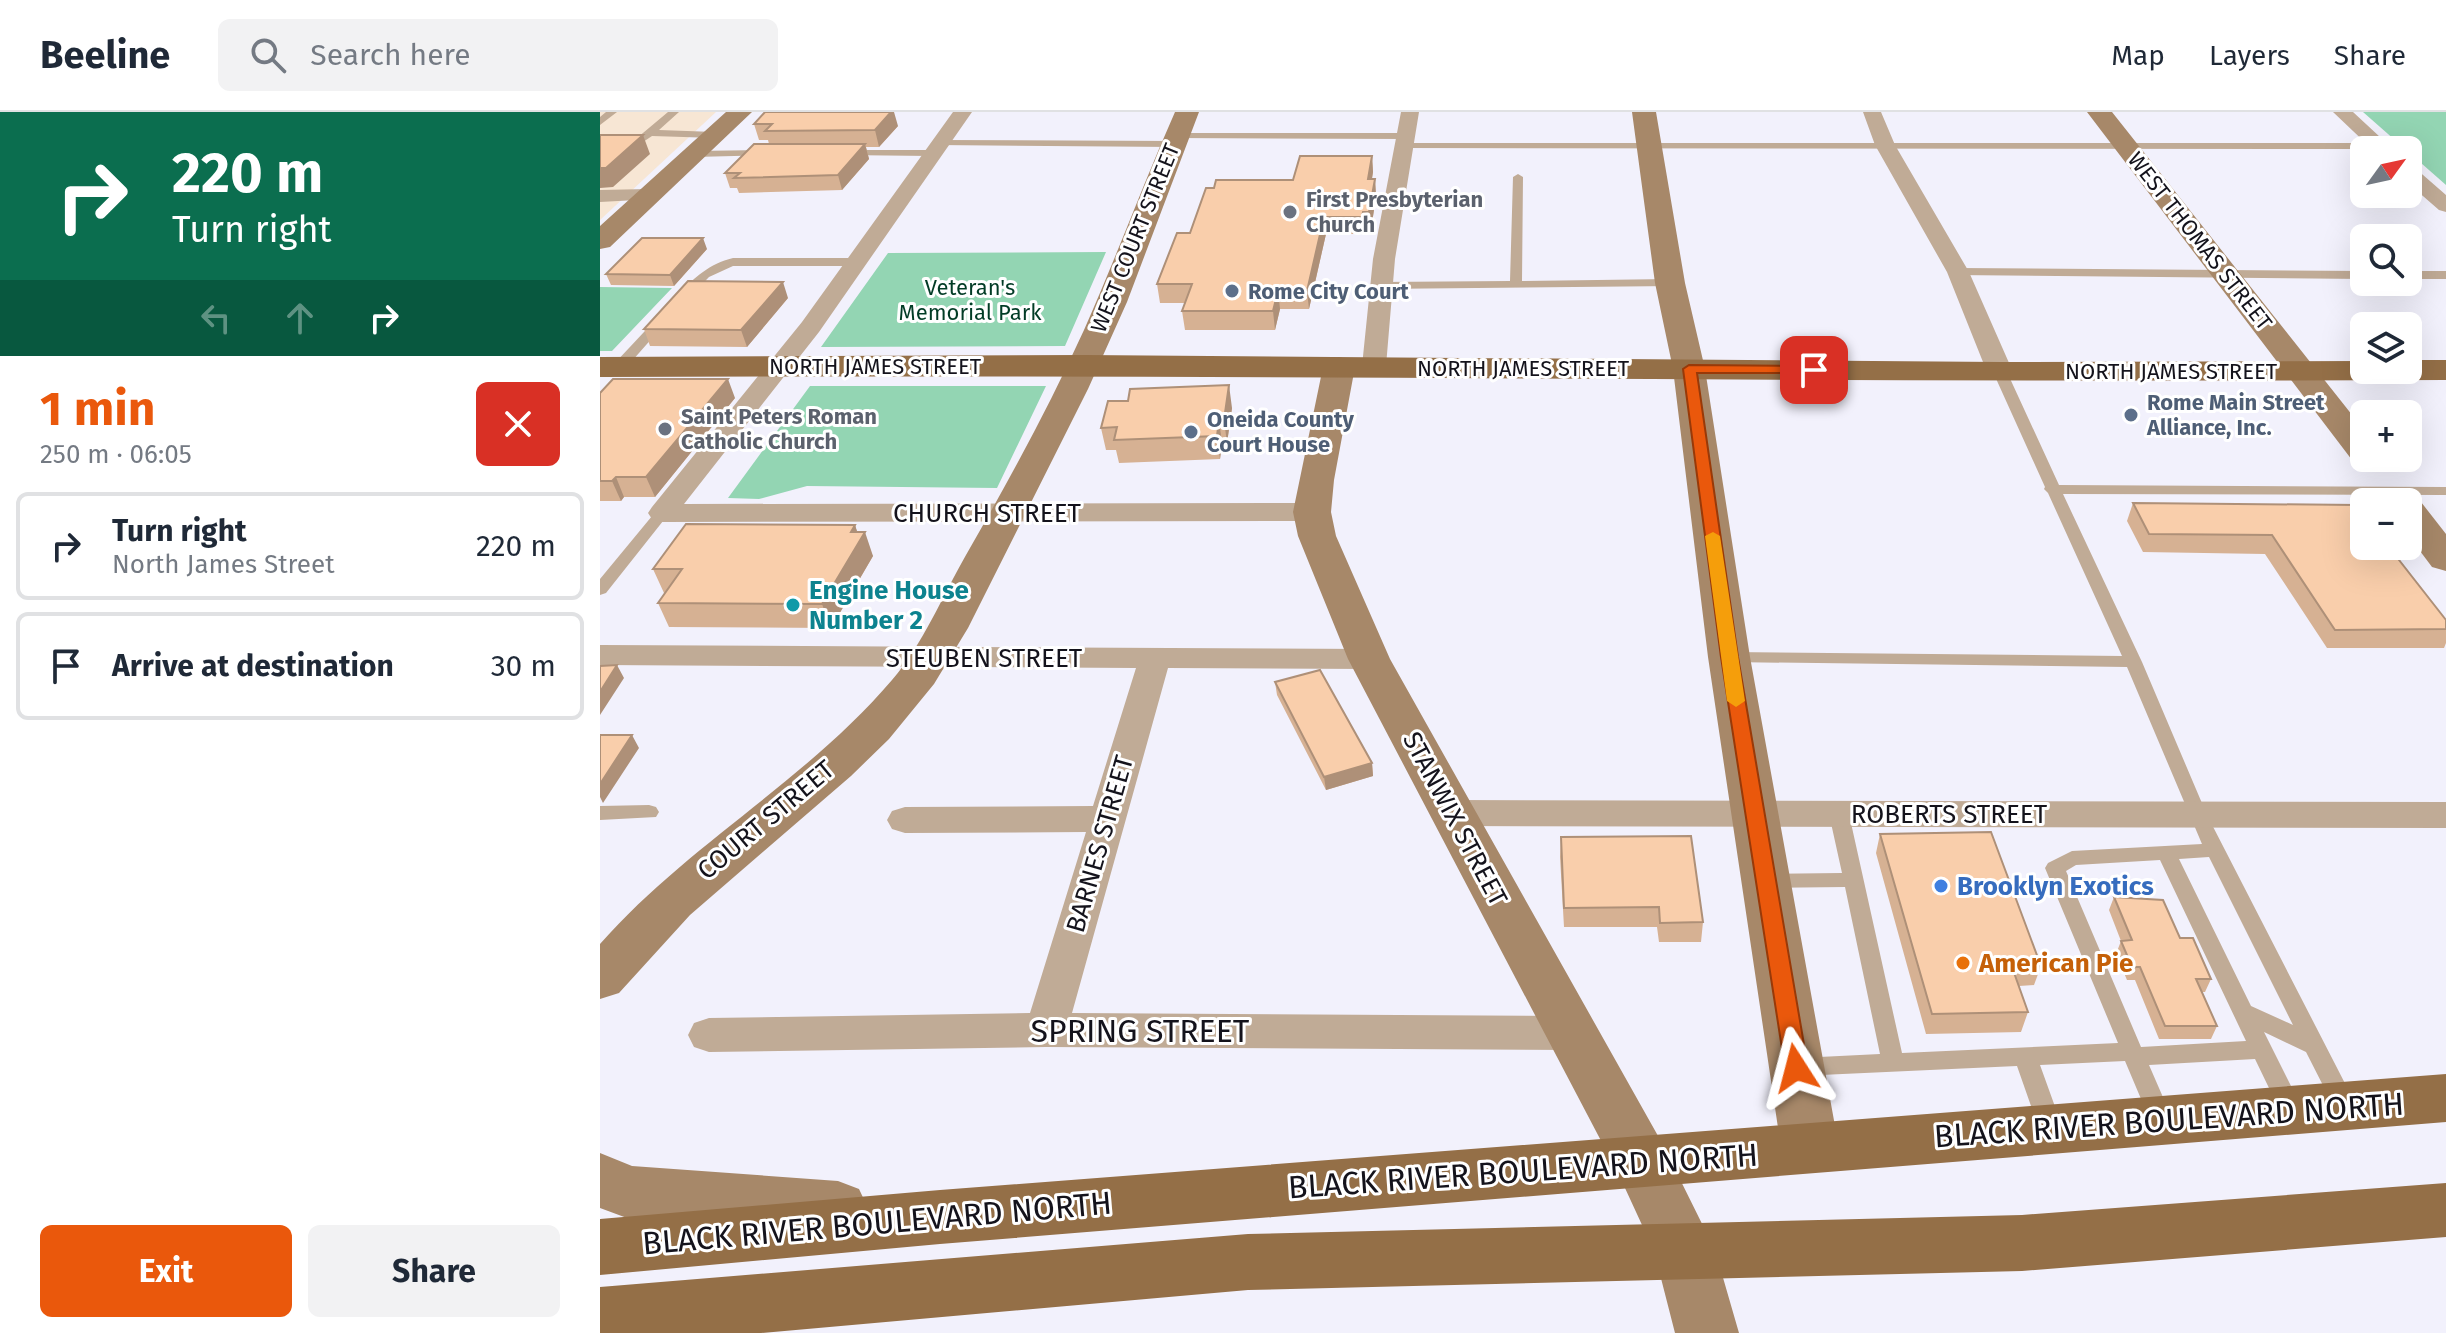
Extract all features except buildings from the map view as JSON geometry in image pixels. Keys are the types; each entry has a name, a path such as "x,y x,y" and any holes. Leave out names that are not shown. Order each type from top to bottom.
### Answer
{"main road":[{"name":"NORTH JAMES STREET","path":"609,367 1084,365 2000,372 2446,370"},
{"name":"BLACK RIVER BOULEVARD NORTH","path":"600,1247 940,1217 2446,1098"},
{"path":"600,1317 1248,1262 2022,1243 2446,1210"}],"street":[{"path":"600,241 740,112"},
{"path":"662,513 782,365 963,112"},
{"path":"1356,366 1380,286 1410,112"},
{"path":"1644,112 1670,283 1689,369 1729,657 1810,1148"},
{"path":"1872,112 1885,145 1958,272 2000,372"},
{"name":"WEST THOMAS STREET","path":"2099,112 2350,435"},
{"path":"2342,112 2369,136"},
{"name":"WEST COURT STREET","path":"1008,514 1084,365 1179,131"},
{"path":"2422,185 2446,206"},
{"path":"600,196 648,195"},
{"name":"STANWIX STREET","path":"1356,366 1312,512 1317,536 1369,659 1641,1161 1684,1250 1707,1333"},
{"name":"WEST THOMAS STREET","path":"2378,472 2391,488"},
{"name":"CHURCH STREET","path":"662,513 1312,512"},
{"name":"COURT STREET","path":"600,979 621,952 684,888 782,809 881,721 910,687 929,658 1008,514"},
{"name":"WEST THOMAS STREET","path":"2422,528 2446,559"},
{"name":"STEUBEN STREET","path":"600,655 1369,659"},
{"name":"BARNES STREET","path":"1046,1030 1155,658"},
{"name":"ROBERTS STREET","path":"1452,813 2446,815"},
{"path":"905,820 1107,819"},
{"name":"SPRING STREET","path":"709,1035 1046,1030 1570,1033"},
{"path":"600,1179 627,1192 940,1217"}],"lane":[{"path":"600,122 612,112"},
{"path":"600,141 640,141 674,112"},
{"path":"837,153 1179,131 1405,141 1647,145 2350,148"},
{"path":"650,133 715,135"},
{"path":"694,154 773,153"},
{"path":"1516,284 1518,177"},
{"path":"679,302 709,269 718,264 858,262"},
{"path":"1958,272 2350,275"},
{"path":"2422,275 2446,275"},
{"path":"1380,286 1670,283"},
{"path":"609,367 668,313"},
{"path":"2000,372 2051,489 2133,662 2197,815 2345,1106"},
{"path":"2051,489 2350,499"},
{"path":"2422,496 2446,491"},
{"path":"600,590 662,513"},
{"path":"1729,657 2133,662"},
{"path":"600,813 649,812"},
{"path":"1839,814 1893,1061"},
{"path":"2160,1119 2055,868 2072,858 2214,850"},
{"path":"2166,853 2291,1110"},
{"path":"1766,881 1853,880"},
{"path":"2244,1012 2313,1045"},
{"path":"1796,1068 1893,1061 2261,1049"},
{"path":"2025,1056 2051,1129"}],"shaded area":[{"path":"600,112 716,112 600,220"}],"green space":[{"path":"2363,112 2446,112 2446,185 2422,164 2422,136 2390,136"},
{"name":"Veteran's Memorial Park","path":"1106,252 1065,346 821,347 888,253"},
{"path":"600,287 672,288 612,351 600,351"},
{"path":"810,386 1046,386 997,488 807,486 759,499 728,498"}],"slow traffic":[{"path":"1713,536 1736,701"}],"place":[{"name":"First Presbyterian Church","path":"1290,212"},
{"name":"Rome City Court","path":"1232,291"},
{"name":"Rome Main Street Alliance, Inc.","path":"2131,415"},
{"name":"Saint Peters Roman Catholic Church","path":"665,429"},
{"name":"Oneida County Court House","path":"1191,432"},
{"name":"Engine House Number 2","path":"793,605"},
{"name":"Brooklyn Exotics","path":"1941,886"},
{"name":"American Pie","path":"1963,963"}],"route":[{"path":"1796,1068 1729,657 1689,369 1814,370"}]}
